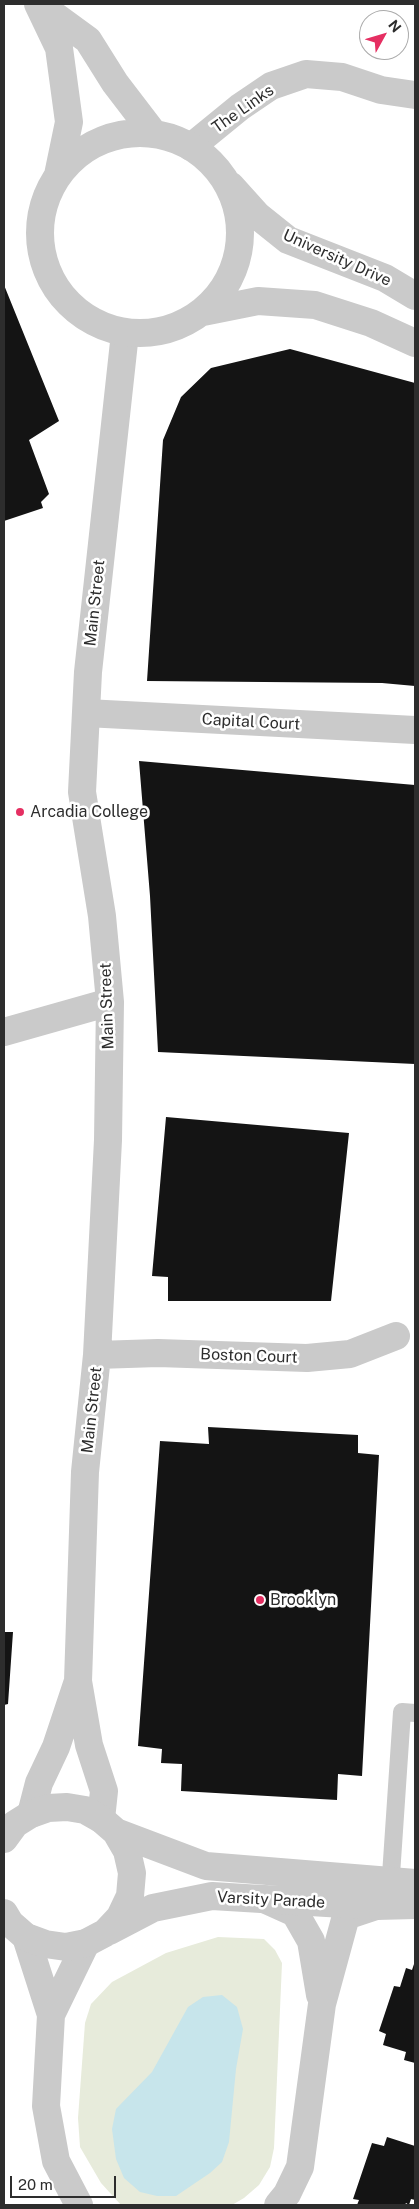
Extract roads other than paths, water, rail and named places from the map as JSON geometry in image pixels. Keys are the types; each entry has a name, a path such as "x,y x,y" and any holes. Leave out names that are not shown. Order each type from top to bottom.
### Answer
{"street":[{"path":"38,4 88,40 115,83 154,134"},
{"path":"38,4 59,48 69,122 58,175 43,206 40,240 47,273 65,301 93,322 125,333 153,334 180,326 204,312 224,289 236,261 240,231 234,201 220,174 207,159 191,147 173,138 154,134 126,134 100,141 76,155 58,175"},
{"name":"The Links","path":"191,147 240,107 271,86 306,74 342,77 380,90 415,95"},
{"name":"University Drive","path":"220,174 258,216 288,240 385,278 415,296"},
{"path":"204,312 258,301 315,305 371,323 415,343"},
{"name":"Main Street","path":"78,1682 85,1472 97,1354 108,1140 110,1002 102,916 82,792 86,713 96,594 125,333"},
{"name":"Capital Court","path":"86,713 415,730"},
{"path":"4,1032 110,1002"},
{"name":"Boston Court","path":"97,1354 158,1353 306,1358 350,1354 396,1336"},
{"path":"78,1682 89,1745 104,1791 109,1825 127,1851 132,1873 130,1896 120,1917 95,1938 51,2015 46,2106 56,2161 79,2205"},
{"path":"13,1827 40,1783 56,1747 78,1682"},
{"name":"Varsity Parade","path":"13,1827 48,1808 67,1807 84,1810 109,1825 206,1866 393,1894 415,1905"},
{"path":"278,2205 287,2194 300,2167 322,2004 346,1916 393,1894"},
{"name":"Varsity Parade","path":"11,1923 45,1944 66,1947 95,1938 153,1908 212,1896 264,1899 393,1894"},
{"path":"264,1899 296,1913 310,1941 322,2004"},
{"path":"11,1923 51,2015"}],"lane":[{"path":"393,1894 402,1712 415,1713"}],"water":[{"path":"222,1995 237,2007 243,2029 236,2069 229,2142 222,2162 210,2173 176,2196 157,2196 140,2192 124,2178 116,2159 112,2129 116,2109 152,2072 188,2007 203,1997"}],"place":[{"name":"Arcadia College","path":"20,812"},
{"name":"Brooklyn","path":"260,1600"}]}
